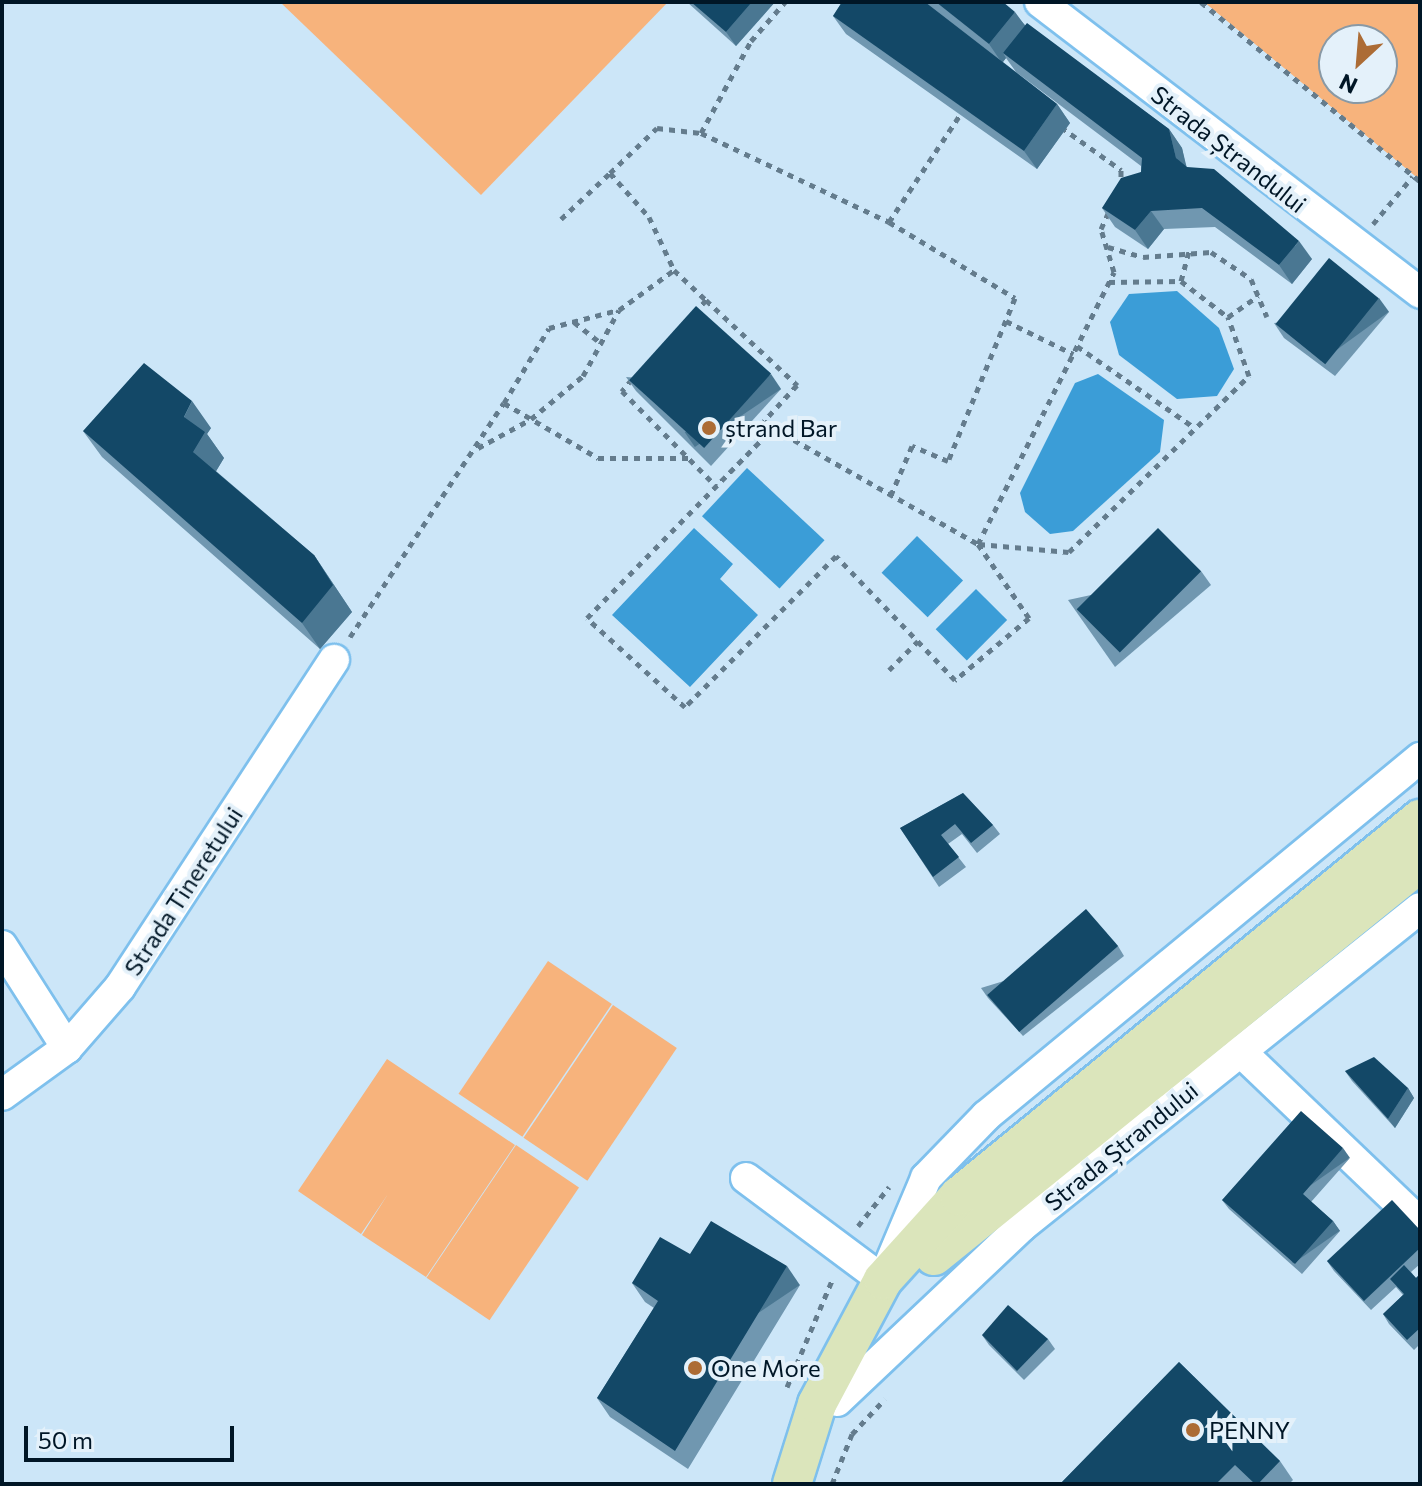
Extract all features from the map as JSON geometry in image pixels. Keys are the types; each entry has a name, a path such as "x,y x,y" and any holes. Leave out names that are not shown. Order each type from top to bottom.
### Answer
{"main road":[{"path":"923,1252 1031,1132 1420,819"},
{"path":"792,1484 817,1404 883,1280 923,1252 1420,863"},
{"name":"Strada Ștrandului","path":"809,1484 837,1401 864,1349 923,1252"}],"street":[{"name":"Strada Ștrandului","path":"1040,2 1355,247 1420,293"},
{"name":"Strada Tineretului","path":"2,1095 67,1048 120,987 334,660"},
{"path":"746,1178 883,1280 926,1178 986,1116 1420,758"},
{"name":"Strada Ștrandului","path":"837,1401 1022,1226 1420,908"},
{"path":"2,946 67,1048"},
{"path":"1240,1051 1420,1223"}],"path":[{"path":"701,133 751,41 785,2"},
{"path":"1201,2 1420,181"},
{"path":"889,222 970,99"},
{"path":"1048,118 1130,176"},
{"path":"561,219 657,128 701,133 889,222 1015,298 948,461 912,446 891,495"},
{"path":"1121,170 1120,188 1130,186"},
{"path":"610,173 649,217 674,270 797,385 764,421 978,544 1069,552 1192,426 1249,376 1228,317 1181,281 1109,282"},
{"path":"1355,247 1413,176"},
{"path":"978,544 1114,272 1101,229 1114,202"},
{"path":"1107,247 1143,257 1190,250 1211,252 1251,279 1267,317"},
{"path":"1181,281 1190,250"},
{"path":"334,660 476,449 549,328 619,310 674,270"},
{"path":"1228,317 1258,296"},
{"path":"685,323 706,300"},
{"path":"476,449 531,419 583,376 619,310"},
{"path":"1006,321 1073,354"},
{"path":"574,322 601,343"},
{"path":"1077,346 1192,426"},
{"path":"643,368 622,391 716,487"},
{"path":"504,403 598,458 688,458"},
{"path":"773,428 587,618 685,707 836,556 955,680 1029,618 978,544"},
{"path":"889,670 918,641"}],"shaded area":[{"path":"280,2 668,2 481,195"},
{"path":"1204,2 1420,2 1420,180 1328,104 1398,104 1398,24 1318,24 1318,96"},
{"path":"548,961 612,1004 522,1137 459,1094"},
{"path":"613,1005 677,1048 587,1181 524,1138"},
{"path":"387,1059 515,1145 426,1277 362,1235 388,1194 361,1234 298,1191"},
{"path":"516,1145 579,1187 490,1320 427,1278"}],"water":[{"path":"1177,291 1219,328 1234,369 1217,396 1177,399 1119,355 1110,322 1129,294"},
{"path":"1098,374 1164,420 1160,452 1073,531 1050,534 1025,512 1020,493 1075,383"},
{"path":"747,468 825,540 780,589 702,516"},
{"path":"694,528 733,564 720,579 758,615 690,687 612,615"},
{"path":"917,536 963,580 928,617 882,573"},
{"path":"976,589 1007,620 967,660 936,629"}],"building":[{"path":"691,2 752,2 726,32"},
{"path":"842,2 925,2 1057,104 1024,151 833,16"},
{"path":"936,2 1003,2 1015,12 989,44"},
{"path":"1027,23 1169,129 1176,158 1187,167 1214,169 1299,241 1279,265 1202,208 1151,211 1135,230 1102,208 1121,178 1141,172 1142,158 1003,53"},
{"path":"1329,258 1379,298 1325,364 1276,324"},
{"name":"ștrand Bar","path":"696,306 771,374 704,448 629,380"},
{"path":"144,363 192,401 184,417 205,432 193,452 314,555 333,585 302,623 83,431"},
{"path":"1158,528 1201,571 1120,652 1077,609"},
{"path":"963,793 993,825 971,843 955,824 941,835 959,857 933,877 900,828"},
{"path":"1086,909 1118,946 1019,1032 987,995"},
{"path":"1374,1057 1408,1088 1388,1119 1345,1071"},
{"path":"1301,1111 1343,1148 1303,1194 1333,1221 1295,1264 1222,1200"},
{"path":"1392,1200 1420,1230 1420,1248 1364,1301 1327,1261"},
{"name":"One More","path":"711,1221 787,1266 675,1451 597,1398 658,1301 632,1283 660,1237 690,1254"},
{"path":"1404,1265 1416,1278 1420,1274 1420,1328 1407,1340 1383,1314 1404,1294 1390,1279"},
{"path":"1008,1305 1048,1339 1017,1371 982,1335"},
{"name":"PENNY","path":"1179,1362 1280,1461 1258,1484 1235,1465 1216,1484 1060,1484"}],"place":[{"name":"ștrand Bar","path":"709,428"},
{"name":"One More","path":"695,1368"},
{"name":"PENNY","path":"1193,1430"}]}
